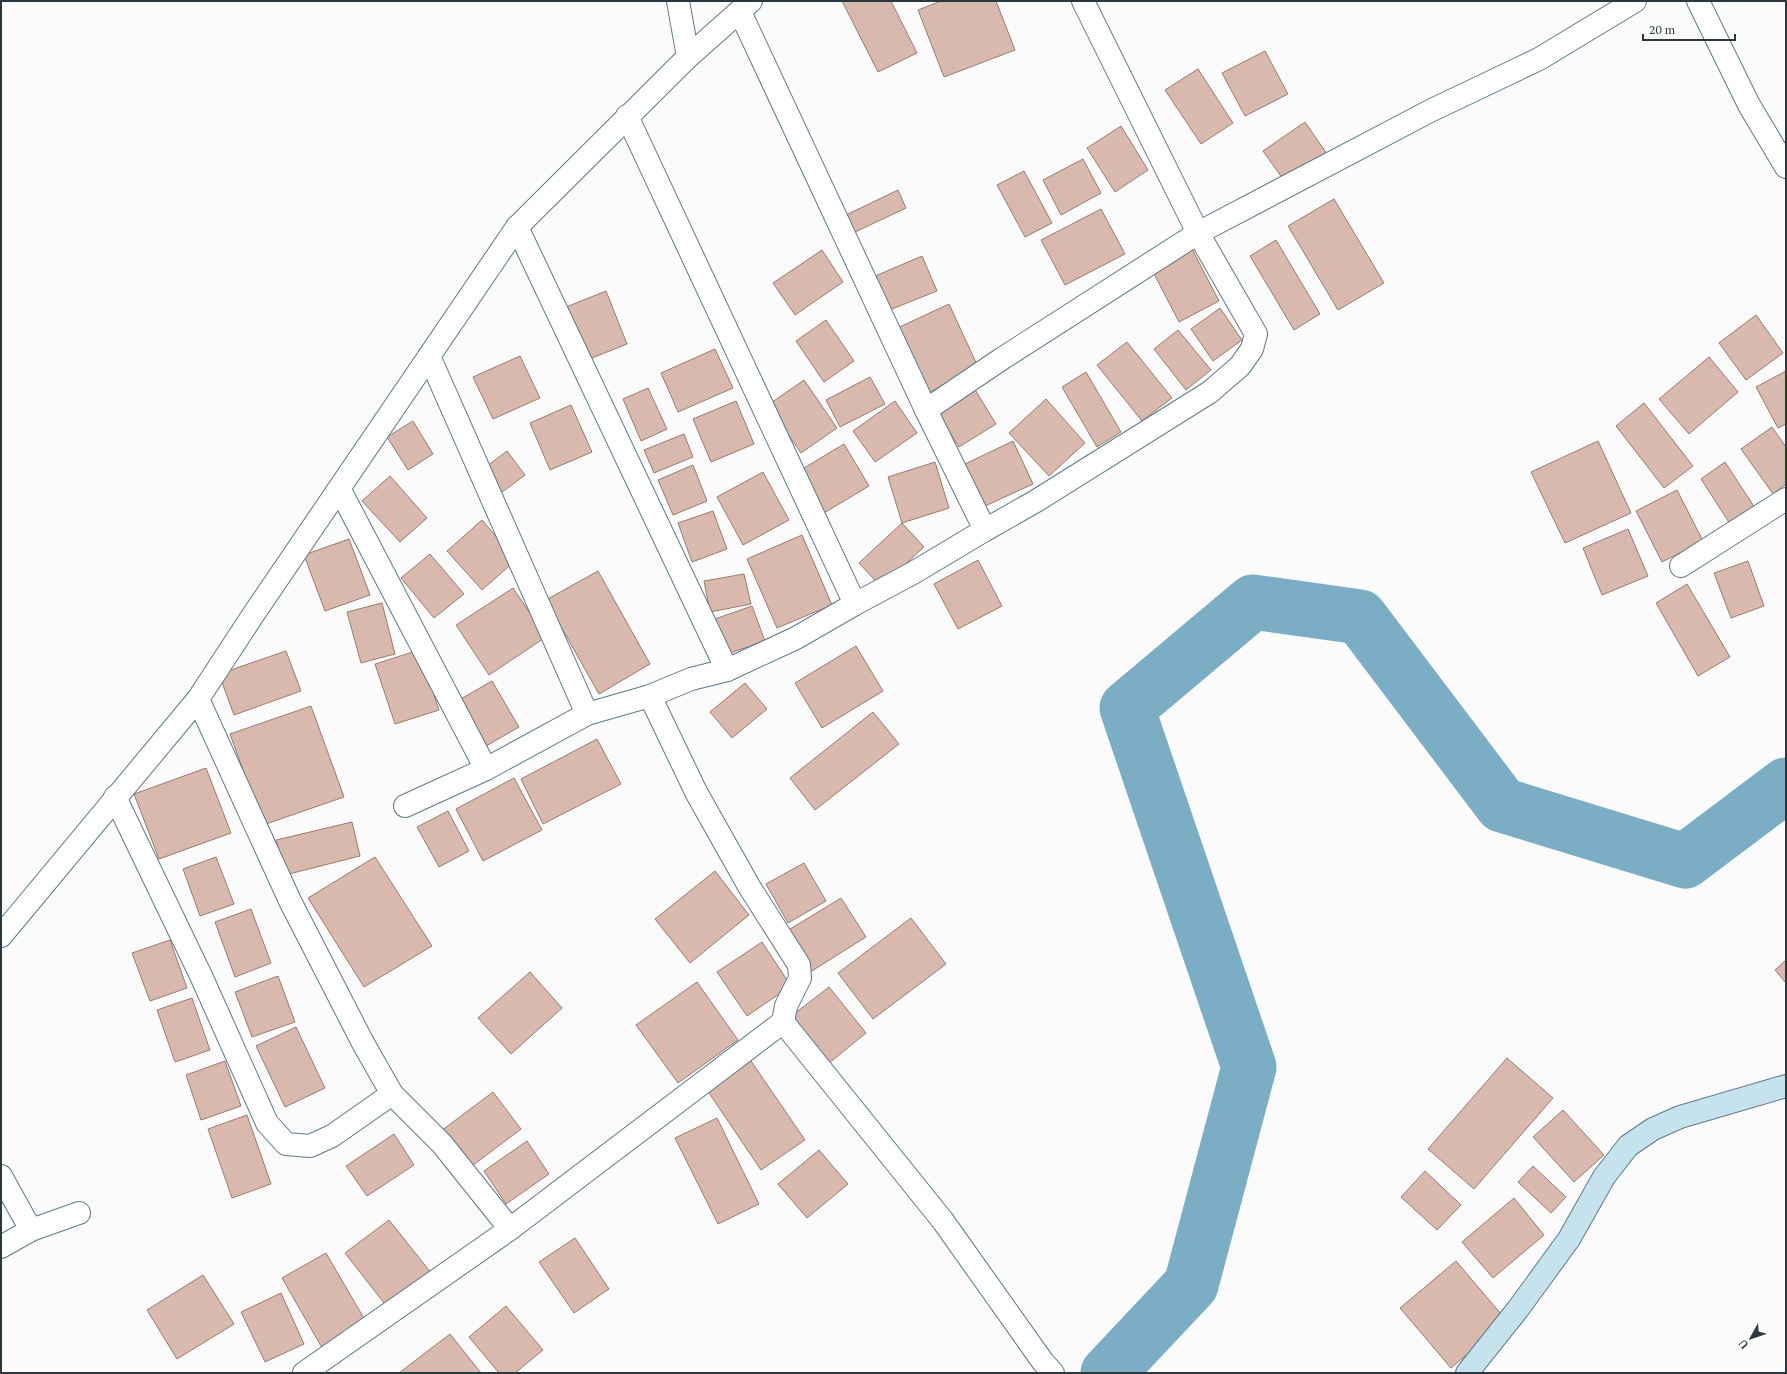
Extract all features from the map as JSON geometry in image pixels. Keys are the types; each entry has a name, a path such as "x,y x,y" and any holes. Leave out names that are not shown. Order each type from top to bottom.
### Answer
{"street":[{"path":"678,1 688,57"},
{"path":"405,806 486,769 587,714 650,696 691,679 727,670 796,638 913,573 1036,501 1210,392 1240,366 1252,349 1256,334 1198,233 1083,1"},
{"path":"926,410 1003,358 1198,233 1430,111 1539,59 1635,1"},
{"path":"1698,1 1749,105 1786,167"},
{"path":"2,932 198,699 253,615 340,490 517,227 627,116 688,57 745,6 926,410 985,530"},
{"path":"627,116 855,604"},
{"path":"517,227 727,670"},
{"path":"429,356 587,714"},
{"path":"340,490 486,769"},
{"path":"1681,566 1786,499"},
{"path":"304,1373 510,1230 783,1022 786,1006 800,978 799,965 750,888 696,792 650,696"},
{"path":"198,699 290,901 363,1043 392,1094 442,1144 510,1230"},
{"path":"115,798 202,978 267,1123 286,1144 310,1146 332,1136 392,1094"},
{"path":"783,1022 942,1221 1048,1368"},
{"path":"1467,1373 1518,1309 1569,1239 1604,1177 1628,1146 1653,1129 1680,1117 1786,1086"},
{"path":"1,1176 31,1230"},
{"path":"1,1247 31,1230 79,1213"}],"building":[{"path":"842,1 891,1 917,53 878,72"},
{"path":"941,1 996,1 1015,50 944,77 918,10"},
{"path":"1265,51 1288,94 1245,116 1222,73"},
{"path":"1198,69 1233,123 1201,144 1165,90"},
{"path":"1305,122 1327,154 1285,182 1263,151"},
{"path":"1121,126 1148,170 1115,192 1087,148"},
{"path":"1083,159 1101,193 1061,215 1043,180"},
{"path":"1024,171 1052,223 1025,237 997,185"},
{"path":"898,190 906,208 853,233 844,216"},
{"path":"1334,199 1384,283 1338,310 1288,226"},
{"path":"1101,209 1125,254 1065,285 1041,240"},
{"path":"1276,240 1320,314 1294,330 1250,256"},
{"path":"1192,249 1219,301 1179,322 1152,270"},
{"path":"822,250 843,282 795,315 773,283"},
{"path":"922,256 937,291 887,311 873,277"},
{"path":"606,291 627,344 587,360 566,307"},
{"path":"949,304 979,369 923,395 893,330"},
{"path":"1220,308 1242,340 1213,361 1191,329"},
{"path":"1756,315 1783,353 1746,380 1719,343"},
{"path":"826,320 854,361 824,382 796,341"},
{"path":"1178,330 1211,370 1186,390 1154,349"},
{"path":"1127,342 1172,398 1142,421 1097,365"},
{"path":"715,349 733,388 678,412 661,373"},
{"path":"520,356 540,398 493,419 473,377"},
{"path":"1709,357 1738,392 1689,434 1659,399"},
{"path":"1786,371 1786,424 1778,428 1756,387"},
{"path":"1086,372 1121,432 1097,447 1062,387"},
{"path":"870,377 885,404 840,427 826,400"},
{"path":"804,380 837,428 801,453 768,405"},
{"path":"648,388 667,429 641,441 623,399"},
{"path":"974,388 996,424 959,447 937,412"},
{"path":"1046,399 1085,443 1049,476 1009,433"},
{"path":"736,401 754,444 711,462 693,419"},
{"path":"895,401 917,433 875,462 853,431"},
{"path":"1644,403 1693,466 1664,488 1616,426"},
{"path":"571,405 592,452 550,470 530,423"},
{"path":"413,421 433,454 408,470 387,437"},
{"path":"1772,427 1786,447 1786,484 1773,494 1741,449"},
{"path":"684,434 693,457 654,473 644,450"},
{"path":"1013,441 1033,484 983,507 963,465"},
{"path":"1598,441 1631,513 1565,543 1531,472"},
{"path":"844,444 869,486 824,513 799,471"},
{"path":"507,451 525,475 501,493 483,469"},
{"path":"935,462 949,508 902,523 888,477"},
{"path":"1725,462 1757,511 1732,527 1701,479"},
{"path":"693,465 707,501 673,515 658,480"},
{"path":"763,472 789,520 743,545 717,497"},
{"path":"390,476 427,518 400,542 362,501"},
{"path":"1677,490 1703,541 1662,562 1636,511"},
{"path":"713,511 727,549 692,562 678,523"},
{"path":"482,520 516,560 482,590 447,551"},
{"path":"902,523 924,547 881,587 859,563"},
{"path":"1628,529 1648,576 1602,595 1583,548"},
{"path":"802,535 832,605 777,628 747,559"},
{"path":"349,539 370,595 325,611 304,555"},
{"path":"430,554 464,594 434,618 401,578"},
{"path":"978,560 1002,606 958,629 934,584"},
{"path":"1748,561 1764,606 1731,618 1714,573"},
{"path":"598,571 650,664 599,694 546,600"},
{"path":"744,574 751,604 710,612 704,581"},
{"path":"1687,584 1730,657 1698,676 1656,603"},
{"path":"513,588 546,637 489,675 456,625"},
{"path":"382,603 395,654 361,663 347,612"},
{"path":"752,606 765,641 727,654 715,619"},
{"path":"856,646 883,691 822,728 795,683"},
{"path":"419,650 439,710 395,724 375,664"},
{"path":"286,651 301,691 234,715 219,674"},
{"path":"492,681 519,727 486,746 459,700"},
{"path":"745,683 767,709 732,738 710,712"},
{"path":"311,706 344,797 263,825 230,734"},
{"path":"873,712 899,744 815,810 790,778"},
{"path":"597,739 621,784 543,824 521,779"},
{"path":"206,768 231,833 159,859 134,794"},
{"path":"514,778 542,830 483,861 456,809"},
{"path":"448,811 469,851 439,867 417,827"},
{"path":"352,822 360,856 285,875 276,840"},
{"path":"216,857 234,904 200,916 183,869"},
{"path":"375,857 432,946 364,987 308,898"},
{"path":"804,863 826,901 788,923 766,884"},
{"path":"715,871 749,915 690,963 655,919"},
{"path":"841,898 866,937 807,974 782,934"},
{"path":"251,909 271,963 235,977 215,922"},
{"path":"911,918 946,964 873,1019 838,973"},
{"path":"170,940 187,988 150,1001 132,953"},
{"path":"762,942 791,986 747,1016 717,972"},
{"path":"1786,960 1786,983 1775,970"},
{"path":"530,972 562,1008 511,1054 478,1018"},
{"path":"278,976 295,1022 252,1037 235,992"},
{"path":"697,982 738,1040 678,1083 636,1025"},
{"path":"829,987 866,1033 823,1068 785,1021"},
{"path":"192,998 210,1050 175,1062 157,1010"},
{"path":"296,1027 325,1088 285,1107 256,1046"},
{"path":"1507,1058 1553,1098 1474,1189 1428,1149"},
{"path":"225,1061 241,1106 201,1120 186,1075"},
{"path":"751,1061 805,1140 761,1170 707,1090"},
{"path":"493,1092 521,1129 464,1172 437,1134"},
{"path":"1563,1110 1604,1155 1574,1182 1533,1137"},
{"path":"247,1115 271,1184 232,1198 208,1129"},
{"path":"717,1118 759,1204 718,1224 675,1138"},
{"path":"394,1134 414,1165 367,1196 346,1166"},
{"path":"527,1141 549,1174 506,1204 484,1171"},
{"path":"819,1150 848,1184 807,1218 778,1184"},
{"path":"1533,1166 1566,1197 1551,1213 1518,1182"},
{"path":"1425,1171 1461,1205 1437,1230 1401,1197"},
{"path":"1514,1198 1544,1235 1493,1278 1462,1242"},
{"path":"389,1220 432,1274 388,1308 345,1253"},
{"path":"575,1238 609,1289 574,1313 539,1262"},
{"path":"326,1253 369,1327 325,1353 282,1278"},
{"path":"1456,1261 1507,1321 1451,1368 1400,1308"},
{"path":"203,1275 234,1324 177,1359 147,1310"},
{"path":"281,1293 304,1344 265,1362 241,1312"},
{"path":"506,1306 543,1350 515,1373 499,1373 469,1337"},
{"path":"450,1334 481,1373 399,1373"}],"waterway":[{"path":"1108,1373 1191,1285 1249,1067 1127,708 1253,602 1360,617 1502,805 1685,861 1786,785"}]}
